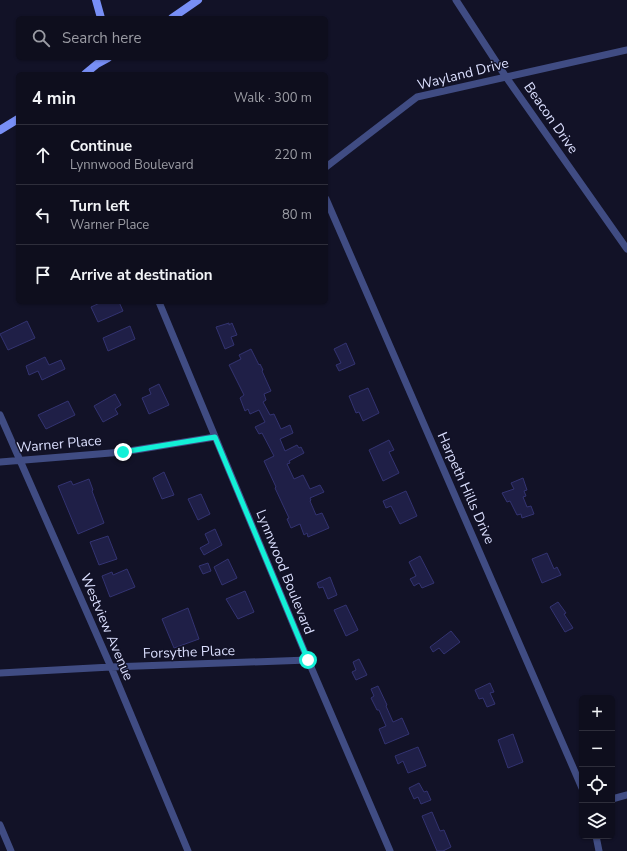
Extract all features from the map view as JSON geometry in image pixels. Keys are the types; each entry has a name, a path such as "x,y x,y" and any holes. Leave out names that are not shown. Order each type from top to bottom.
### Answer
{"main road":[{"path":"96,0 100,16"},
{"path":"175,16 198,0"},
{"path":"87,72 98,61"},
{"path":"0,130 16,120"}],"street":[{"name":"Beacon Drive","path":"456,0 506,77 627,249"},
{"name":"Wayland Drive","path":"328,165 417,98 627,50"},
{"name":"Harpeth Hills Drive","path":"328,204 579,781"},
{"name":"Lynnwood Boulevard","path":"160,304 308,660 390,851"},
{"name":"Westview Avenue","path":"0,415 111,668 188,851"},
{"name":"Warner Place","path":"0,462 123,452 215,437"},
{"name":"Forsythe Place","path":"0,673 308,660"},
{"path":"615,798 627,796"},
{"path":"0,825 4,842 12,851"},
{"path":"596,839 598,851"}],"building":[{"path":"98,304 120,304 123,311 98,322 91,307"},
{"path":"27,321 35,338 8,350 0,334"},
{"path":"229,323 229,325 232,323 237,335 231,337 234,345 225,349 216,327"},
{"path":"130,326 135,339 108,351 103,338"},
{"path":"346,343 355,364 339,371 336,365 341,363 334,349"},
{"path":"251,349 263,370 262,371 271,391 264,394 266,400 263,402 270,415 274,414 281,429 290,425 293,433 280,439 285,451 297,445 299,448 301,447 304,453 289,461 290,463 287,464 294,479 303,475 310,489 320,485 324,492 310,498 310,501 316,515 322,513 329,528 308,537 307,533 304,535 300,524 291,528 287,519 289,518 264,461 274,456 262,433 259,434 255,427 265,422 259,410 250,414 248,409 245,411 240,398 244,395 229,365 241,359 239,355"},
{"path":"45,357 49,365 61,360 65,369 42,380 38,371 29,375 26,366"},
{"path":"159,384 169,405 149,414 142,398 151,394 149,389"},
{"path":"368,388 379,413 363,421 359,412 356,413 349,396"},
{"path":"115,394 121,405 115,409 118,414 103,422 94,406"},
{"path":"68,401 75,415 46,429 38,415"},
{"path":"389,440 394,450 389,452 399,473 383,481 369,450"},
{"path":"164,472 174,495 162,499 153,478"},
{"path":"523,478 527,490 524,491 526,496 523,497 527,507 531,506 534,514 522,518 521,514 517,515 510,501 507,502 502,493 514,489 511,483"},
{"path":"89,479 104,523 78,534 58,486 71,481 73,485"},
{"path":"406,491 417,516 400,524 391,506 386,508 383,501"},
{"path":"201,494 210,514 198,520 188,499"},
{"path":"215,529 222,545 204,555 200,548 209,543 205,534"},
{"path":"108,536 117,559 99,565 90,542"},
{"path":"547,553 554,569 557,567 561,575 542,583 532,559"},
{"path":"420,556 434,583 422,588 419,583 414,586 410,579 416,576 409,562"},
{"path":"228,559 237,578 222,585 214,567"},
{"path":"208,563 211,571 203,574 199,566"},
{"path":"127,569 135,587 110,597 102,576 112,572 113,575"},
{"path":"330,577 337,595 328,599 323,587 319,588 317,583"},
{"path":"245,591 254,612 238,619 226,599"},
{"path":"558,602 566,613 564,614 573,628 565,632 550,607"},
{"path":"346,605 358,630 346,636 334,610"},
{"path":"188,608 199,639 174,648 162,619"},
{"path":"451,631 460,642 444,654 439,648 433,652 430,647"},
{"path":"359,659 367,675 356,680 352,672 356,670 353,662"},
{"path":"490,683 494,692 490,693 495,704 487,707 483,698 479,699 475,690"},
{"path":"378,686 393,722 402,718 409,734 385,744 379,729 386,726 379,710 377,710 371,698 374,696 371,689"},
{"path":"513,734 523,762 508,768 498,740"},
{"path":"418,747 426,766 408,773 403,761 398,764 395,756"},
{"path":"419,783 424,792 427,791 431,800 421,804 418,797 414,799 409,788"},
{"path":"432,812 440,831 444,830 451,847 443,851 437,851 422,816"}],"route":[{"path":"123,452 215,437 308,660"}]}
